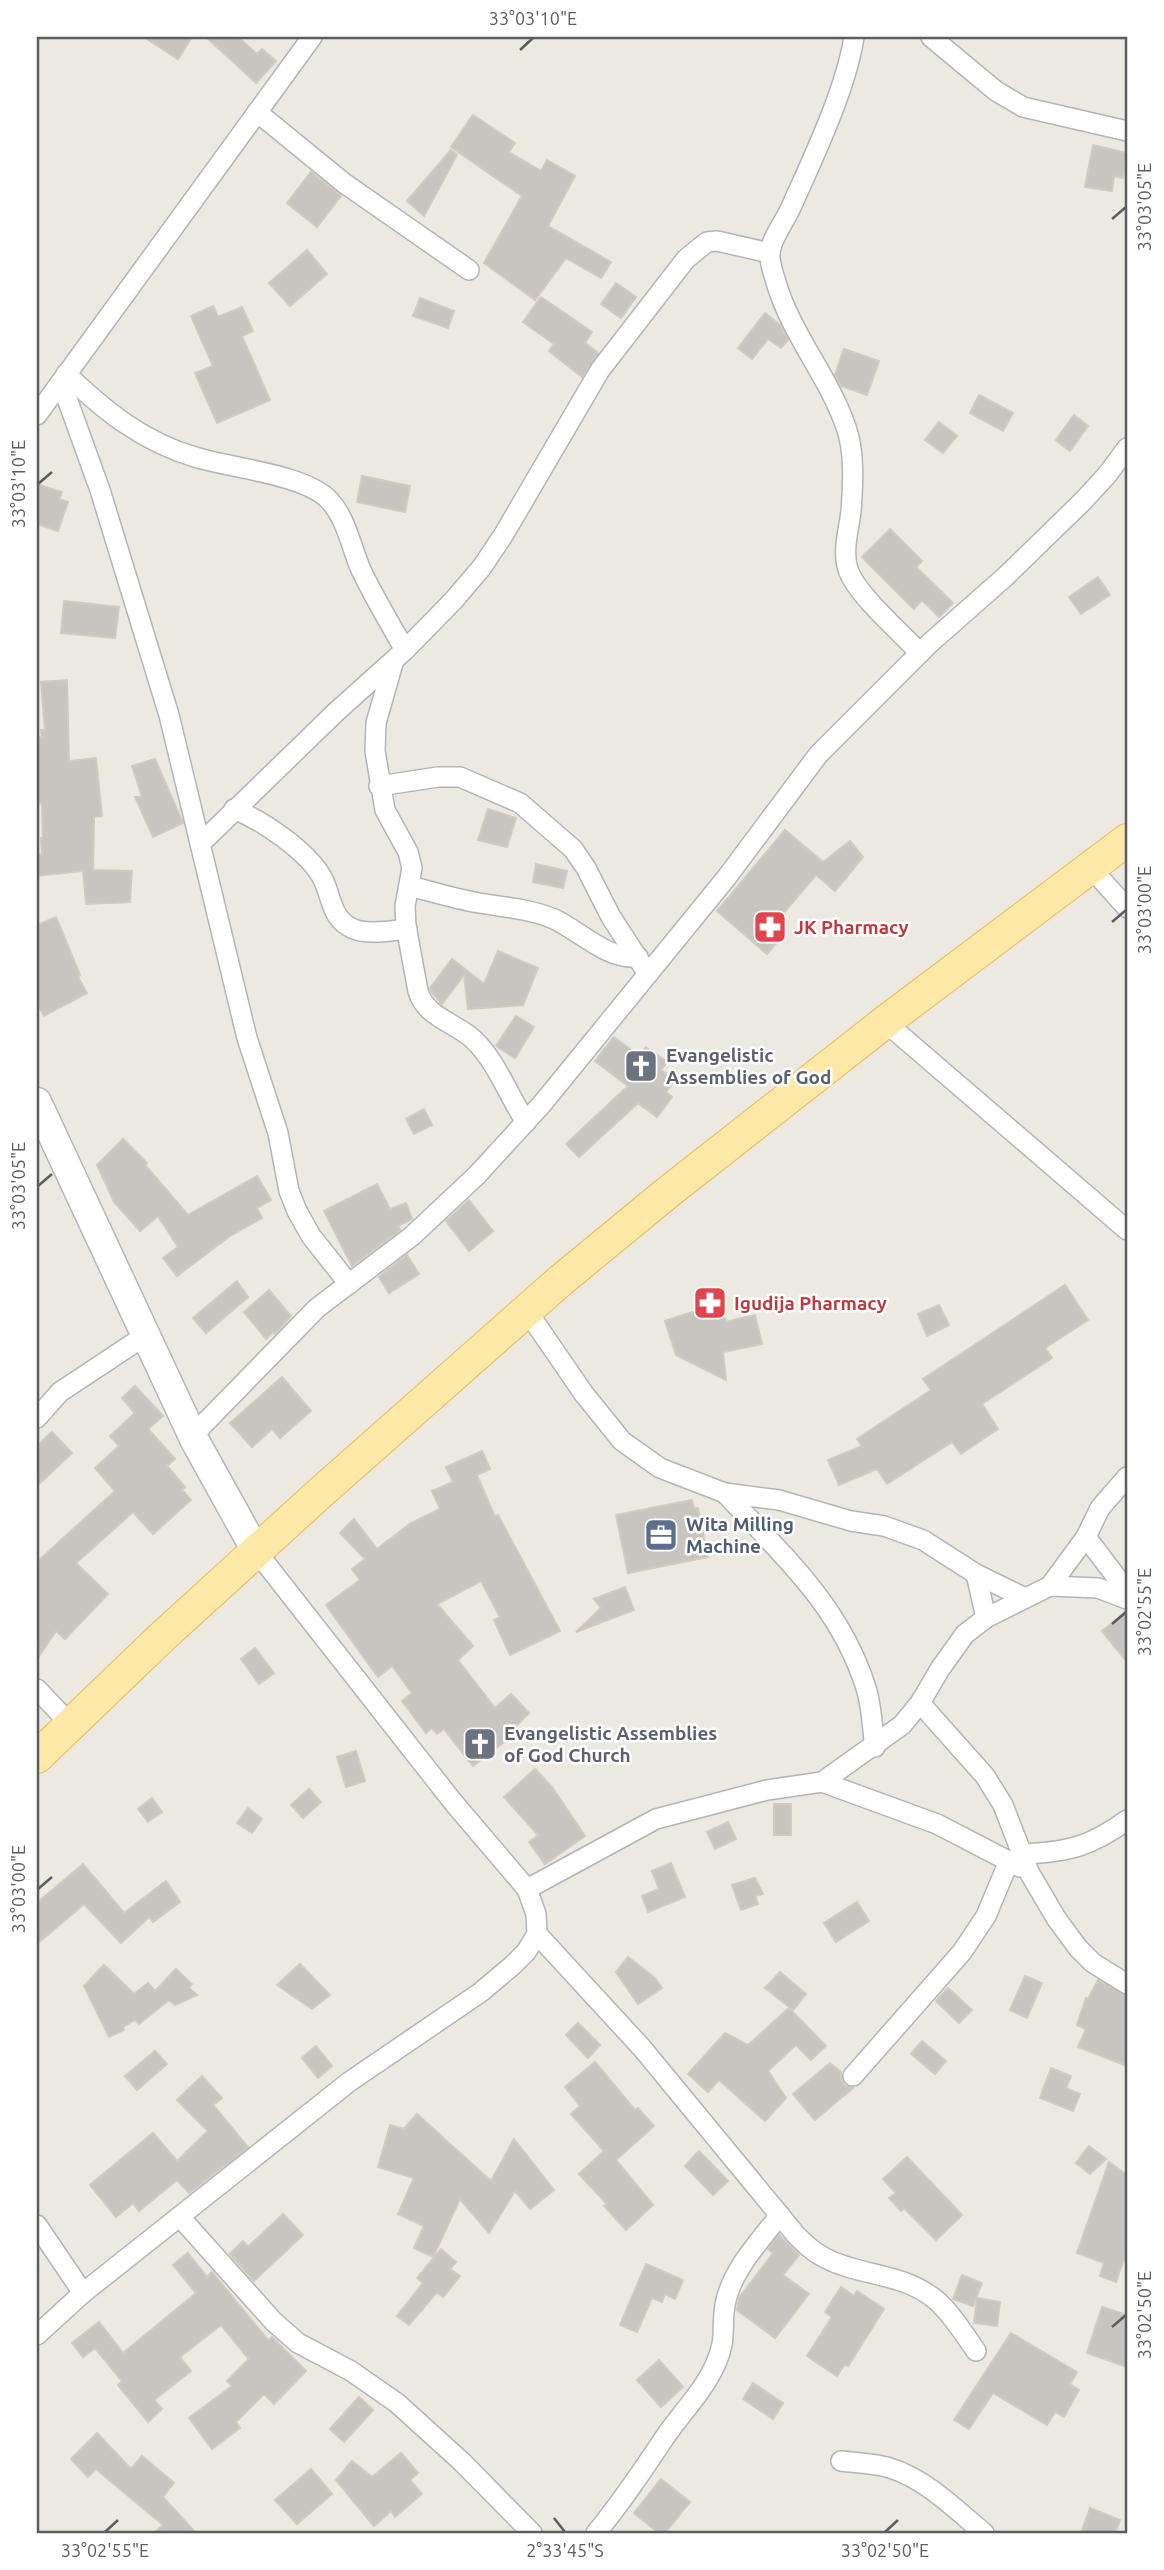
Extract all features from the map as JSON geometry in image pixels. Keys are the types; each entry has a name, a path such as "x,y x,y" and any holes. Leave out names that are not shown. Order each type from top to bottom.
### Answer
{"main road":[{"path":"37,1757 162,1637 256,1552 527,1311 667,1193 885,1022 1127,841"}],"street":[{"path":"37,415 312,37"},
{"path":"854,37 851,57 839,92 800,189 770,253 779,292 795,331 836,403 847,429 852,456 847,568 863,593 920,653"},
{"path":"930,37 996,91 1023,107 1127,131"},
{"path":"257,112 344,183 469,270"},
{"path":"200,844 400,654 453,601 482,567 600,370 686,259 707,242 728,242 770,253"},
{"path":"64,378 142,436 194,457 299,483 327,498 340,518 400,654 376,723 375,751 385,810 408,852 412,868 405,906 421,999 429,1011 470,1036 482,1048 526,1122"},
{"path":"64,378 169,715 228,949 247,1038 278,1133 289,1191 311,1236 349,1284"},
{"path":"193,1435 317,1308 412,1236 477,1175 526,1122 643,966 727,877 818,755 920,653 1006,576 1063,520 1107,475 1127,448"},
{"path":"379,786 438,777 460,777 520,803 573,849 611,917 643,966"},
{"path":"234,809 281,837 309,860 323,880 339,919 349,928 407,929"},
{"path":"1090,867 1127,908"},
{"path":"410,886 552,919 604,949 630,958 643,966"},
{"path":"885,1022 1127,1230"},
{"path":"37,1102 193,1435 256,1552 453,1802 527,1889 536,1914 537,1934 526,1952 481,1992 349,2082 83,2293 37,2335"},
{"path":"527,1311 584,1394 622,1441 660,1468 725,1493 779,1500 851,1521 884,1526 923,1540 976,1574 1025,1598"},
{"path":"37,1418 60,1392 146,1335"},
{"path":"1050,1586 1086,1537 1100,1508 1127,1477"},
{"path":"725,1493 816,1590 834,1617 867,1690 875,1747"},
{"path":"1086,1537 1127,1591"},
{"path":"976,1574 986,1618"},
{"path":"527,1889 656,1819 767,1790 822,1782 875,1747 902,1725 920,1703 965,1634 986,1618 1025,1598 1050,1586 1098,1588 1127,1599"},
{"path":"37,1689 71,1725"},
{"path":"920,1703 985,1776 1003,1805 1020,1862 1078,1948 1093,1963 1127,1984"},
{"path":"822,1782 937,1824 1020,1862 1081,1847 1102,1838 1127,1820"},
{"path":"853,2076 962,1952 1020,1862"},
{"path":"537,1934 633,2038 813,2251 827,2260 892,2276 920,2289 948,2312 976,2351"},
{"path":"596,2533 666,2435 690,2407 715,2365 725,2341 723,2320 730,2287 745,2261 780,2215"},
{"path":"180,2217 274,2322 298,2343 351,2371 397,2403 462,2462 532,2533"},
{"path":"37,2225 83,2293"},
{"path":"841,2460 888,2467 905,2474 984,2533"}],"building":[{"path":"144,37 192,37 178,59"},
{"path":"206,37 238,37 257,54 262,49 276,61 256,83"},
{"path":"473,115 515,143 509,152 541,171 547,160 575,176 548,226 611,262 601,278 566,258 535,300 484,263 522,196 451,147"},
{"path":"1093,145 1127,153 1123,178 1114,176 1112,191 1085,187"},
{"path":"451,150 457,155 424,216 407,201"},
{"path":"311,172 341,196 317,227 287,203"},
{"path":"307,250 327,274 290,306 269,283"},
{"path":"616,283 636,297 621,318 601,304"},
{"path":"541,297 592,332 585,343 598,353 582,377 549,351 554,344 523,322"},
{"path":"420,298 454,311 448,328 413,316"},
{"path":"213,306 218,317 242,307 253,331 242,336 270,400 217,423 195,373 213,366 191,316"},
{"path":"765,313 780,325 788,340 781,348 768,339 752,359 738,348"},
{"path":"844,349 879,361 867,395 841,386 835,375"},
{"path":"979,395 1013,413 1003,431 970,413"},
{"path":"1074,415 1088,426 1070,451 1056,440"},
{"path":"939,422 957,436 943,453 925,440"},
{"path":"362,476 410,486 405,512 357,502"},
{"path":"37,484 62,492 59,499 68,502 58,531 37,524"},
{"path":"890,529 922,561 916,567 953,603 939,617 922,600 914,609 862,557"},
{"path":"1098,577 1110,595 1081,614 1069,597"},
{"path":"64,601 119,607 115,638 61,633"},
{"path":"67,680 69,761 96,758 102,816 94,817 93,870 132,871 130,902 86,904 83,871 37,876 37,855 42,854 43,837 42,803 37,804 37,737 42,737 41,730 45,730 41,682"},
{"path":"155,759 183,823 153,837 135,797 142,797 132,766"},
{"path":"488,809 516,818 507,847 478,840"},
{"path":"785,830 823,862 850,841 863,857 835,891 816,875 775,923 786,932 767,954 717,911"},
{"path":"536,864 567,871 563,888 533,882"},
{"path":"56,917 80,975 78,977 87,993 44,1016 37,1003 37,925"},
{"path":"498,951 538,968 523,1005 468,1009 464,975 442,1004 433,994 430,988 452,959 484,984"},
{"path":"516,1016 534,1027 515,1058 496,1046"},
{"path":"614,1037 639,1056 646,1047 667,1062 661,1070 675,1080 666,1092 672,1097 657,1117 638,1103 579,1157 566,1144 628,1086 595,1061"},
{"path":"424,1109 432,1125 414,1134 406,1119"},
{"path":"123,1139 147,1163 145,1165 188,1215 257,1176 271,1200 257,1208 262,1218 230,1236 177,1276 163,1258 178,1247 158,1216 140,1231 114,1202 97,1165"},
{"path":"377,1184 390,1209 406,1203 412,1219 398,1226 400,1230 352,1266 324,1211"},
{"path":"469,1200 493,1231 469,1251 446,1221"},
{"path":"407,1255 419,1274 389,1293 379,1277"},
{"path":"237,1281 248,1297 206,1333 193,1318"},
{"path":"1065,1285 1088,1320 1045,1348 1052,1358 982,1404 998,1429 961,1454 952,1442 887,1484 877,1469 839,1485 828,1460 862,1446 857,1439 931,1390 923,1379"},
{"path":"269,1290 291,1316 275,1334 273,1332 266,1339 244,1312"},
{"path":"720,1303 726,1322 755,1315 762,1344 723,1352 726,1380 676,1355 665,1321"},
{"path":"939,1305 949,1325 927,1336 918,1314"},
{"path":"282,1377 311,1411 280,1438 272,1429 252,1447 230,1423"},
{"path":"135,1386 163,1416 148,1429 175,1459 167,1466 185,1487 182,1490 191,1500 153,1534 133,1512 76,1563 108,1594 65,1639 56,1631 37,1659 37,1562 115,1491 95,1468 119,1446 110,1436 135,1413 122,1398"},
{"path":"52,1432 72,1453 37,1486 37,1446"},
{"path":"482,1451 490,1469 477,1475 495,1517 498,1515 560,1631 510,1655 494,1620 500,1617 481,1581 437,1604 473,1646 458,1660 495,1708 511,1694 529,1713 507,1735 509,1738 473,1766 444,1729 437,1734 432,1728 426,1733 402,1701 412,1693 392,1666 378,1677 326,1605 360,1580 352,1569 365,1559 340,1533 354,1519 377,1549 411,1523 440,1509 432,1491 453,1482 446,1467"},
{"path":"692,1500 694,1509 698,1508 708,1557 628,1573 616,1515"},
{"path":"625,1587 634,1610 576,1632 601,1608 594,1599"},
{"path":"1127,1611 1127,1662 1102,1631"},
{"path":"255,1648 274,1673 259,1684 241,1659"},
{"path":"356,1751 365,1781 346,1787 337,1757"},
{"path":"535,1769 552,1787 585,1836 545,1864 529,1842 538,1835 504,1797"},
{"path":"309,1789 321,1802 303,1818 291,1805"},
{"path":"152,1798 162,1812 148,1822 138,1809"},
{"path":"774,1804 791,1804 791,1835 774,1835"},
{"path":"248,1808 262,1819 252,1833 237,1823"},
{"path":"728,1822 736,1839 715,1849 707,1832"},
{"path":"671,1863 685,1897 648,1912 642,1896 659,1889 652,1871"},
{"path":"83,1864 124,1913 166,1881 180,1902 153,1922 149,1917 121,1943 84,1904 37,1944 37,1903"},
{"path":"755,1878 763,1894 755,1896 758,1904 741,1910 732,1885"},
{"path":"857,1902 869,1921 836,1942 824,1923"},
{"path":"628,1957 655,1978 662,1988 638,2004 616,1972"},
{"path":"300,1964 330,1995 312,2009 277,1985"},
{"path":"104,1965 134,1994 148,1983 155,1991 176,1969 192,1984 189,1988 197,1995 175,2005 169,2000 139,2024 135,2020 123,2027 124,2030 109,2037 84,1986"},
{"path":"780,1972 806,1994 793,2010 765,1988"},
{"path":"1025,1976 1042,1983 1027,2018 1010,2010"},
{"path":"1098,1980 1127,1996 1127,2066 1078,2047 1086,2029 1077,2025 1086,1998 1088,1999"},
{"path":"948,1988 972,2010 959,2023 936,2001"},
{"path":"789,2008 826,2046 811,2060 796,2045 768,2071 786,2098 765,2121 719,2080 708,2092 688,2074 725,2033 748,2045"},
{"path":"578,2023 600,2045 588,2058 566,2035"},
{"path":"922,2041 946,2061 935,2074 911,2054"},
{"path":"316,2046 332,2066 318,2078 302,2058"},
{"path":"155,2051 167,2064 137,2090 125,2076"},
{"path":"595,2062 635,2110 638,2108 654,2126 616,2160 653,2205 626,2230 604,2206 607,2204 579,2174 604,2151 571,2114 580,2106 565,2087"},
{"path":"830,2063 841,2072 844,2085 853,2088 815,2120 793,2094"},
{"path":"1051,2068 1071,2076 1066,2088 1080,2094 1073,2111 1040,2098"},
{"path":"202,2076 222,2098 213,2105 248,2147 189,2193 177,2180 139,2211 133,2203 116,2217 90,2185 153,2133 177,2161 208,2131 177,2100"},
{"path":"417,2114 491,2181 514,2139 554,2190 530,2209 515,2191 489,2233 460,2199 433,2257 414,2248 424,2226 398,2214 414,2178 378,2167 390,2125 404,2129"},
{"path":"1089,2146 1106,2159 1090,2174 1076,2163"},
{"path":"699,2151 728,2181 713,2195 685,2166"},
{"path":"907,2157 962,2215 936,2240 904,2208 901,2211 889,2198 896,2193 883,2179"},
{"path":"1109,2162 1127,2175 1127,2250 1116,2282 1100,2276 1104,2263 1077,2253"},
{"path":"283,2214 303,2235 254,2281 230,2254 243,2241 248,2247"},
{"path":"779,2235 799,2255 783,2275 809,2294 775,2338 737,2310 739,2298 773,2253 768,2249"},
{"path":"441,2249 456,2262 450,2269 460,2276 443,2297 437,2292 409,2325 397,2316 423,2283 417,2278"},
{"path":"188,2253 207,2277 212,2272 268,2340 272,2337 306,2371 274,2404 264,2394 236,2422 240,2428 212,2449 189,2418 232,2386 227,2381 249,2359 221,2325 180,2357 191,2371 154,2400 162,2409 148,2422 118,2385 122,2381 95,2348 83,2357 72,2343 99,2322 123,2353 196,2293 173,2265"},
{"path":"646,2264 683,2280 675,2299 665,2294 662,2302 652,2298 637,2332 620,2325"},
{"path":"962,2275 982,2283 973,2306 953,2299"},
{"path":"841,2287 854,2296 857,2291 884,2309 848,2366 845,2364 837,2376 807,2356 832,2317 825,2312"},
{"path":"977,2298 1000,2302 997,2326 974,2323"},
{"path":"1102,2307 1127,2315 1127,2367 1087,2353"},
{"path":"1011,2333 1077,2372 1070,2384 1079,2390 1064,2417 1055,2412 1047,2425 993,2393 969,2429 954,2420"},
{"path":"659,2360 683,2387 661,2407 637,2380"},
{"path":"753,2383 783,2403 773,2419 743,2399"},
{"path":"359,2397 373,2410 344,2442 330,2429"},
{"path":"97,2433 131,2469 142,2456 174,2483 163,2497 196,2533 154,2533 163,2525 96,2469 88,2477 71,2459"},
{"path":"401,2453 418,2473 410,2480 422,2494 395,2517 391,2511 374,2526 336,2480 352,2461 372,2477"},
{"path":"311,2469 332,2494 297,2524 275,2500"},
{"path":"661,2479 690,2502 665,2533 659,2533 634,2513"},
{"path":"1090,2508 1120,2520 1115,2533 1081,2533"}],"place":[{"name":"JK Pharmacy","path":"770,927"},
{"name":"Evangelistic Assemblies of God","path":"641,1066"},
{"name":"Igudija Pharmacy","path":"710,1303"},
{"name":"Wita Milling Machine","path":"661,1535"},
{"name":"Evangelistic Assemblies of God Church","path":"480,1744"}]}
